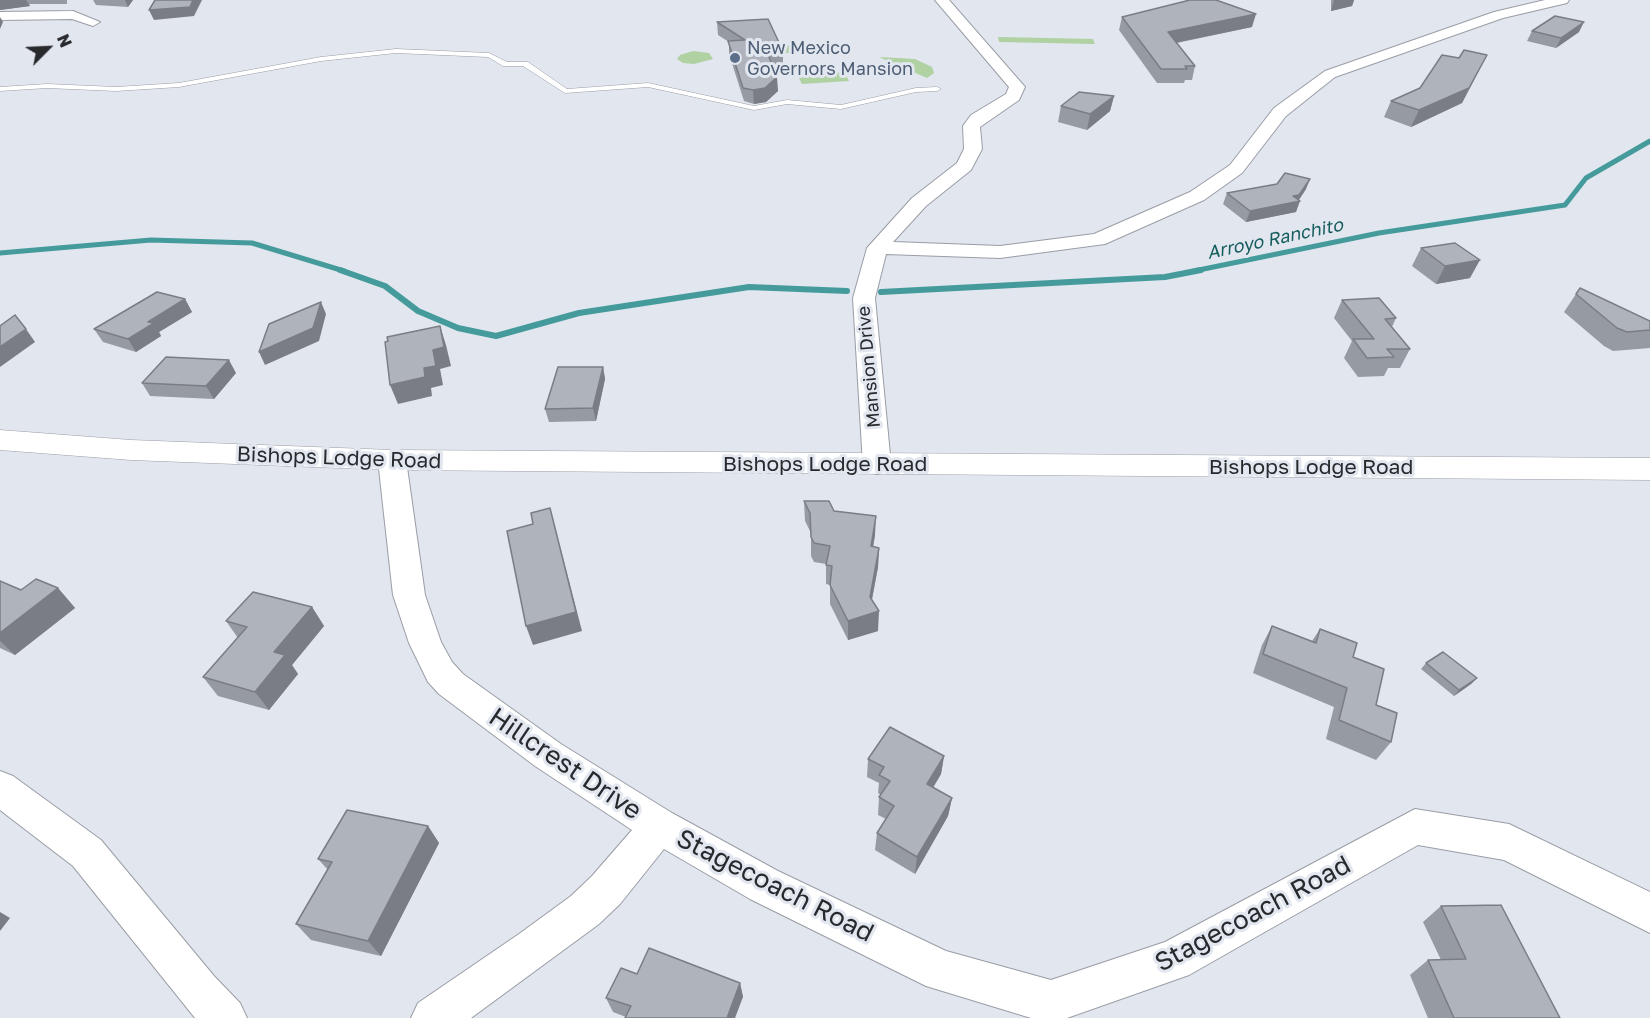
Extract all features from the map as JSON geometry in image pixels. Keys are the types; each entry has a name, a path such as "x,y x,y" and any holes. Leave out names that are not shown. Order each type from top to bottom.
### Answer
{"street":[{"name":"Mansion Drive","path":"878,465 864,298 878,248 919,202 965,166 974,149 971,126 977,119 1012,97 1017,87 942,0"},
{"path":"878,248 1000,252 1098,240 1197,196 1236,169 1280,111 1330,74 1499,15 1562,0"},
{"path":"0,16 73,15 93,22"},
{"name":"Bishops Lodge Road","path":"0,440 162,452 392,460 1650,470"},
{"name":"Hillcrest Drive","path":"392,460 409,595 425,643 441,672 463,695 504,724 659,826 606,890 585,910 534,949 433,1018"},
{"path":"0,788 87,853 199,991 225,1018"},
{"name":"Stagecoach Road","path":"659,826 764,885 941,971 1051,1002 1174,960 1415,827 1509,842 1650,913"}],"lane":[{"path":"0,89 47,86 116,89 179,85 321,58 396,51 489,55 506,64 525,64 565,91 648,84 754,108 787,102 841,107 916,90 937,89"}],"green space":[{"path":"998,37 1093,39 1095,44 999,42"},
{"path":"810,42 828,47 821,51 798,53 782,53 780,49 785,46"},
{"path":"693,51 709,53 713,59 694,64 683,63 677,59 680,55"},
{"path":"879,57 915,59 932,67 934,73 927,78"},
{"path":"844,72 849,81 802,84 798,76"}],"building":[{"path":"155,0 193,0 190,7 149,10"},
{"path":"1190,0 1216,0 1256,14 1168,32 1195,66 1185,66 1187,69 1161,69 1122,17"},
{"path":"1555,16 1584,22 1561,38 1532,31"},
{"path":"768,19 783,51 767,52 777,77 765,88 753,90 743,88 728,41 745,40 717,22"},
{"path":"1464,50 1487,55 1469,88 1419,110 1391,101 1420,88 1442,55 1459,58"},
{"path":"1079,92 1114,96 1090,114 1061,106"},
{"path":"1285,173 1310,179 1299,195 1293,196 1300,201 1250,211 1227,193 1277,184"},
{"path":"1455,243 1480,260 1445,266 1421,248"},
{"path":"1580,288 1650,321 1650,330 1627,332 1617,328 1576,294"},
{"path":"157,292 185,299 148,322 154,323 128,339 94,329"},
{"path":"1379,298 1396,318 1385,319 1410,349 1387,349 1394,357 1367,358 1353,339 1374,339 1342,300"},
{"path":"321,302 313,328 259,352 269,324"},
{"path":"15,315 26,329 0,347 0,326"},
{"path":"440,326 444,347 433,350 436,366 424,368 425,377 390,385 385,342 388,341 387,337"},
{"path":"166,357 229,360 206,386 142,383"},
{"path":"558,367 603,367 593,408 545,409"},
{"path":"804,501 829,501 834,511 876,516 871,546 879,548 870,597 879,611 848,621 830,585 832,566 826,565 830,546 814,543 811,537 810,513"},
{"path":"550,508 576,612 526,626 507,531 533,524 531,513"},
{"path":"36,579 58,588 0,633 0,581 21,590"},
{"path":"253,592 312,607 274,652 285,655 255,692 203,677 247,627 226,621"},
{"path":"1272,626 1316,643 1320,629 1357,643 1353,657 1384,669 1376,705 1397,713 1391,742 1339,720 1347,688 1263,654"},
{"path":"1443,652 1477,678 1459,690 1426,663"},
{"path":"890,727 944,756 927,784 952,798 917,857 877,833 894,806 879,797 890,781 879,775 884,767 868,759"},
{"path":"347,810 428,826 368,941 296,924 332,862 318,859"},
{"path":"1501,905 1560,1018 1454,1018 1428,960 1466,959 1441,906"},
{"path":"649,948 740,983 727,1018 625,1018 631,1006 606,998 621,968 637,974"}],"waterway":[{"name":"Arroyo Ranchito","path":"1194,271 1379,233 1565,205 1586,178 1650,141"},
{"path":"0,253 151,240 252,243 344,271"},
{"path":"340,270 385,286 418,311 458,328 496,336 579,313 749,287 847,291"},
{"name":"Arroyo Ranchito","path":"881,292 1165,277 1201,270"}],"place":[{"name":"New Mexico Governors Mansion","path":"735,58"}]}
